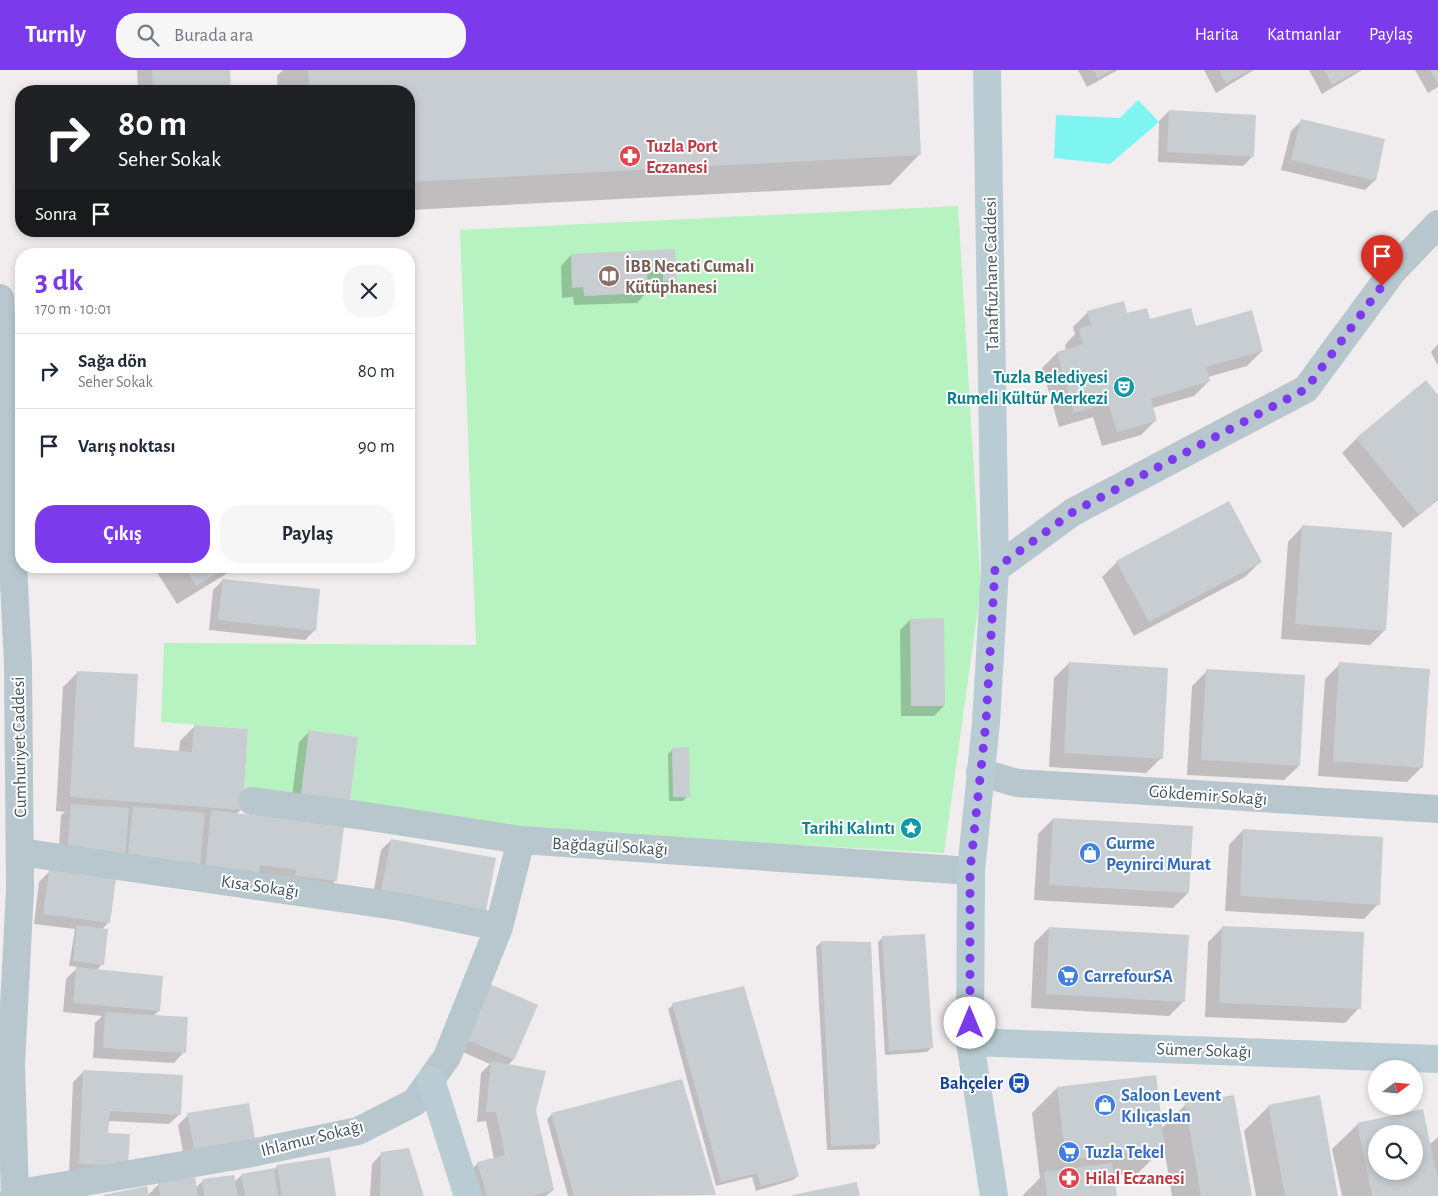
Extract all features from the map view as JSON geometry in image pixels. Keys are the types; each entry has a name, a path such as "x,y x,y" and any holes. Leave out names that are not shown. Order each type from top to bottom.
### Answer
{"street":[{"name":"Tahaffuzhane Caddesi","path":"987,70 995,569 986,722 970,871 970,1042 994,1196"},
{"path":"995,569 1073,512 1306,389 1393,271 1438,224"},
{"name":"Cumhuriyet Caddesi","path":"0,298 18,664 20,852 10,1065 14,1195"},
{"name":"Gökdemir Sokağı","path":"980,772 1017,783 1438,810"},
{"name":"Bağdagül Sokağı","path":"252,801 521,840 970,871"},
{"name":"Ihlamur Sokağı","path":"14,1195 247,1154 358,1131 415,1102 447,1057 499,927 521,840"},
{"name":"Kısa Sokağı","path":"20,852 402,907 499,927"},
{"name":"Sümer Sokağı","path":"970,1042 1438,1059"},
{"path":"431,1080 468,1196"}],"green space":[{"path":"958,206 981,587 944,853 521,830 350,801 358,737 309,730 301,795 244,793 248,729 161,722 164,643 476,645 460,230"}],"water":[{"path":"1138,100 1159,122 1110,164 1054,158 1056,115 1120,118"}],"building":[{"path":"152,70 230,70 231,85 153,85"},
{"path":"308,70 917,70 921,155 415,182 415,85 309,85"},
{"path":"1093,70 1112,70 1098,78"},
{"path":"1219,70 1250,70 1226,83"},
{"path":"1324,70 1359,70 1332,85"},
{"path":"1430,70 1438,70 1438,84"},
{"path":"1169,110 1256,115 1254,157 1167,152"},
{"path":"1301,119 1385,139 1376,181 1291,160"},
{"name":"İBB Necati Cumalı Kütüphanesi","path":"675,249 677,281 663,281 663,270 647,271 648,293 584,296 583,287 572,288 571,254"},
{"path":"1124,301 1127,313 1147,308 1150,319 1191,308 1196,326 1252,310 1263,351 1206,367 1210,381 1151,399 1157,421 1117,432 1108,403 1074,413 1057,352 1083,344 1079,329 1091,325 1087,311"},
{"path":"1426,380 1438,395 1438,499 1419,515 1356,438"},
{"path":"1229,501 1262,562 1149,622 1116,561"},
{"path":"1302,525 1392,532 1386,631 1295,624"},
{"path":"188,573 217,573 196,586"},
{"path":"223,579 320,589 316,631 218,620"},
{"path":"944,618 945,706 911,706 910,619"},
{"path":"1069,662 1168,668 1163,759 1064,753"},
{"path":"1339,662 1430,669 1423,768 1333,761"},
{"path":"1206,669 1305,675 1300,766 1201,760"},
{"path":"77,671 138,674 134,747 192,752 194,725 248,729 243,810 70,797"},
{"path":"309,730 358,737 350,801 301,795"},
{"path":"689,747 690,797 673,797 672,748"},
{"path":"71,804 129,808 125,857 67,853"},
{"path":"133,806 205,813 200,868 140,863 141,855 128,854"},
{"path":"211,810 344,827 337,881 295,876 296,870 260,865 259,876 205,870"},
{"path":"1053,818 1193,826 1189,893 1049,885"},
{"path":"1243,829 1383,837 1380,905 1240,896"},
{"path":"391,839 496,858 486,911 381,891"},
{"path":"49,870 116,879 110,923 43,914"},
{"path":"77,925 108,929 104,965 73,961"},
{"path":"1222,926 1364,932 1361,1009 1219,1003"},
{"path":"1049,927 1189,935 1185,1002 1046,994"},
{"path":"925,934 933,1048 889,1051 882,936"},
{"path":"821,941 871,942 880,1144 831,1146"},
{"path":"76,967 163,976 160,1011 73,1003"},
{"path":"488,983 538,1005 514,1060 465,1039"},
{"path":"744,986 799,1176 761,1186 757,1173 721,1182 672,1003"},
{"path":"105,1012 188,1017 186,1053 103,1048"},
{"path":"491,1061 546,1071 536,1110 554,1190 531,1196 487,1196 477,1162 505,1155 496,1112 486,1112"},
{"path":"83,1070 183,1075 181,1115 110,1111 108,1133 130,1134 128,1166 79,1164"},
{"path":"1156,1075 1165,1149 1066,1160 1057,1087"},
{"path":"682,1079 716,1195 574,1196 551,1113"},
{"path":"1234,1095 1252,1196 1201,1196 1185,1103"},
{"path":"1320,1095 1338,1196 1285,1196 1268,1105"},
{"path":"249,1103 256,1143 195,1153 187,1113"},
{"path":"1423,1109 1438,1181 1438,1196 1372,1196 1369,1180 1423,1180 1423,1125 1368,1125 1368,1177 1357,1123 1395,1115 1423,1115"},
{"path":"409,1148 424,1196 380,1196 381,1152"},
{"path":"330,1157 336,1196 282,1196 277,1165"},
{"path":"1112,1163 1117,1196 1047,1196 1044,1172"},
{"path":"274,1168 278,1196 245,1196 241,1174"},
{"path":"234,1175 238,1196 204,1196 202,1179"},
{"path":"195,1177 198,1196 160,1196 158,1183"},
{"path":"857,1182 860,1196 792,1195"},
{"path":"147,1186 149,1196 103,1196 103,1195"}],"place":[{"name":"Tuzla Port Eczanesi","path":"630,156"},
{"name":"İBB Necati Cumalı Kütüphanesi","path":"609,276"},
{"name":"Tuzla Belediyesi Rumeli Kültür Merkezi","path":"1124,387"},
{"name":"Tarihi Kalıntı","path":"911,828"},
{"name":"Gurme Peynirci Murat","path":"1090,853"},
{"name":"CarrefourSA","path":"1068,976"},
{"name":"Bahçeler","path":"1019,1083"},
{"name":"Saloon Levent Kılıçaslan","path":"1105,1105"},
{"name":"Tuzla Tekel","path":"1069,1152"},
{"name":"Hilal Eczanesi","path":"1069,1178"}],"route":[{"path":"970,1023 970,871 986,722 995,569 1073,512 1306,389 1382,286"}]}
